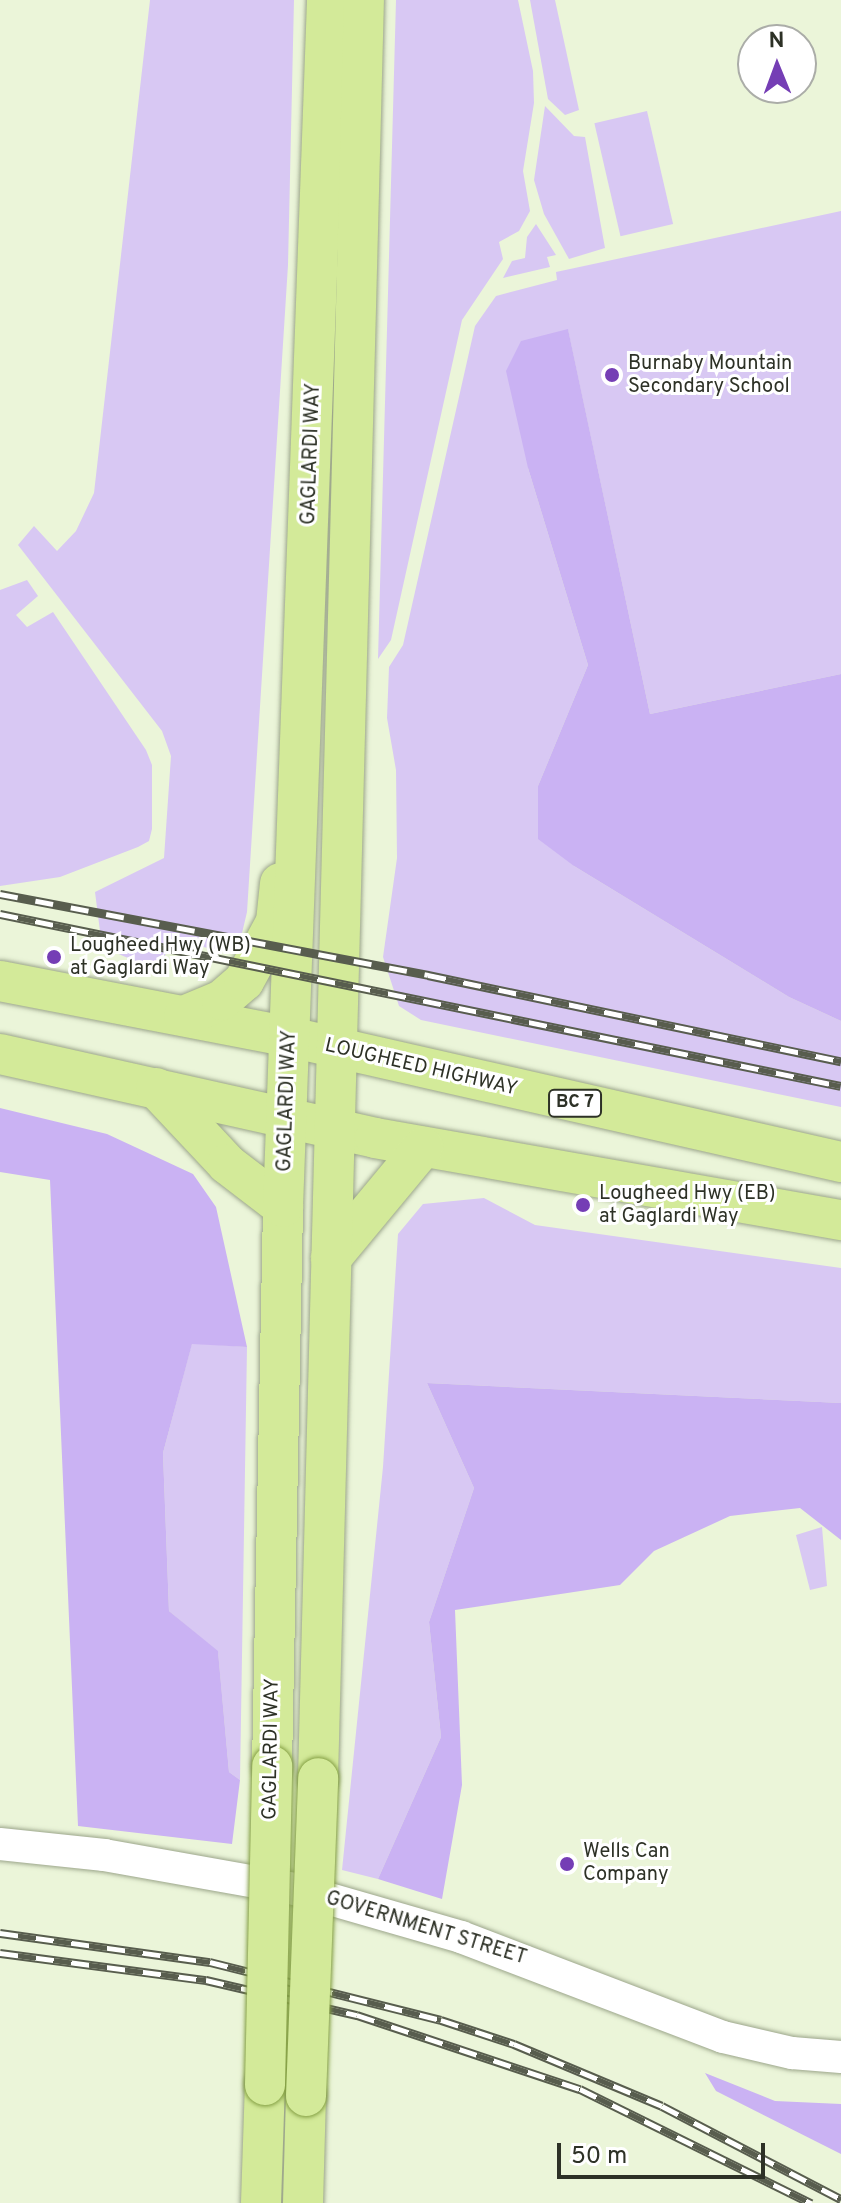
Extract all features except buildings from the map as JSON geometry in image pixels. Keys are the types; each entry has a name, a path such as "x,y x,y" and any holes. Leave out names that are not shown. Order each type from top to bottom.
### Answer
{"main road":[{"name":"GAGLARDI WAY","path":"261,2203 283,1207 302,757 327,0"},
{"name":"GAGLARDI WAY","path":"303,2203 318,1778 331,1258 331,1127 364,0"},
{"path":"184,1016 222,1000 244,981 276,922 287,813 302,757"},
{"name":"LOUGHEED HIGHWAY","path":"0,981 290,1037 841,1162"},
{"path":"0,1054 423,1147 841,1220"},
{"path":"156,1088 227,1164 283,1207"},
{"path":"331,1258 423,1147"}],"street":[{"name":"GOVERNMENT STREET","path":"0,1844 104,1855 295,1889 461,1937 723,2037 792,2053 841,2057"}],"shaded area":[{"path":"150,0 294,0 288,265 247,912 239,946 231,952 175,942 159,963 147,966 102,947 95,892 164,858 171,756 162,731 18,545 34,526 57,551 76,531 94,493"},
{"path":"396,0 518,0 533,71 534,103 523,171 530,211 519,231 499,242 503,259 462,320 391,640 378,659"},
{"path":"530,0 555,0 579,110 565,115 548,99"},
{"path":"545,106 574,136 585,137 605,248 569,259 544,214 534,180"},
{"path":"647,111 673,224 620,236 594,123"},
{"path":"841,211 841,674 650,714 568,330 528,468 588,665 538,786 574,866 789,997 841,1021 841,1107 421,1020 399,1006 383,957 397,858 396,770 387,718 389,667 403,645 475,326 496,296 557,280 556,272"},
{"path":"536,224 556,255 547,257 550,267 503,278 512,261 525,258 527,237"},
{"path":"568,329 650,714 841,674 841,1021 789,997 574,866 538,839 538,786 588,665 528,468 506,371 521,341"},
{"path":"27,580 38,596 16,615 27,627 53,612 146,750 152,765 152,829 149,841 138,847 60,877 0,886 0,590"},
{"path":"0,1108 107,1134 193,1174 216,1207 247,1347 192,1344 163,1453 169,1611 218,1651 229,1772 240,1780 232,1844 78,1826 50,1180 0,1172"},
{"path":"484,1198 535,1225 841,1268 841,1403 427,1383 474,1488 429,1622 441,1737 378,1879 342,1870 383,1467 398,1234 423,1204"},
{"path":"192,1343 247,1347 240,1780 229,1772 218,1652 169,1611 163,1453"},
{"path":"427,1383 841,1403 841,1540 800,1508 730,1516 654,1551 620,1585 455,1610 462,1785 442,1899 378,1879 441,1737 429,1622 474,1488"},
{"path":"822,1527 827,1586 810,1590 796,1535"},
{"path":"705,2073 775,2101 841,2104 841,2154 716,2091"}],"railway":[{"path":"0,894 428,975 841,1061"},
{"path":"0,914 841,1086"},
{"path":"0,1933 210,1962 441,2020 514,2044 662,2106 841,2199"},
{"path":"0,1953 206,1980 357,2015 580,2089 811,2203"}],"place":[{"name":"Burnaby Mountain Secondary School","path":"612,375"},
{"name":"Lougheed Hwy (WB) at Gaglardi Way","path":"54,957"},
{"name":"Lougheed Hwy (EB) at Gaglardi Way","path":"583,1205"},
{"name":"Wells Can Company","path":"567,1864"}]}
